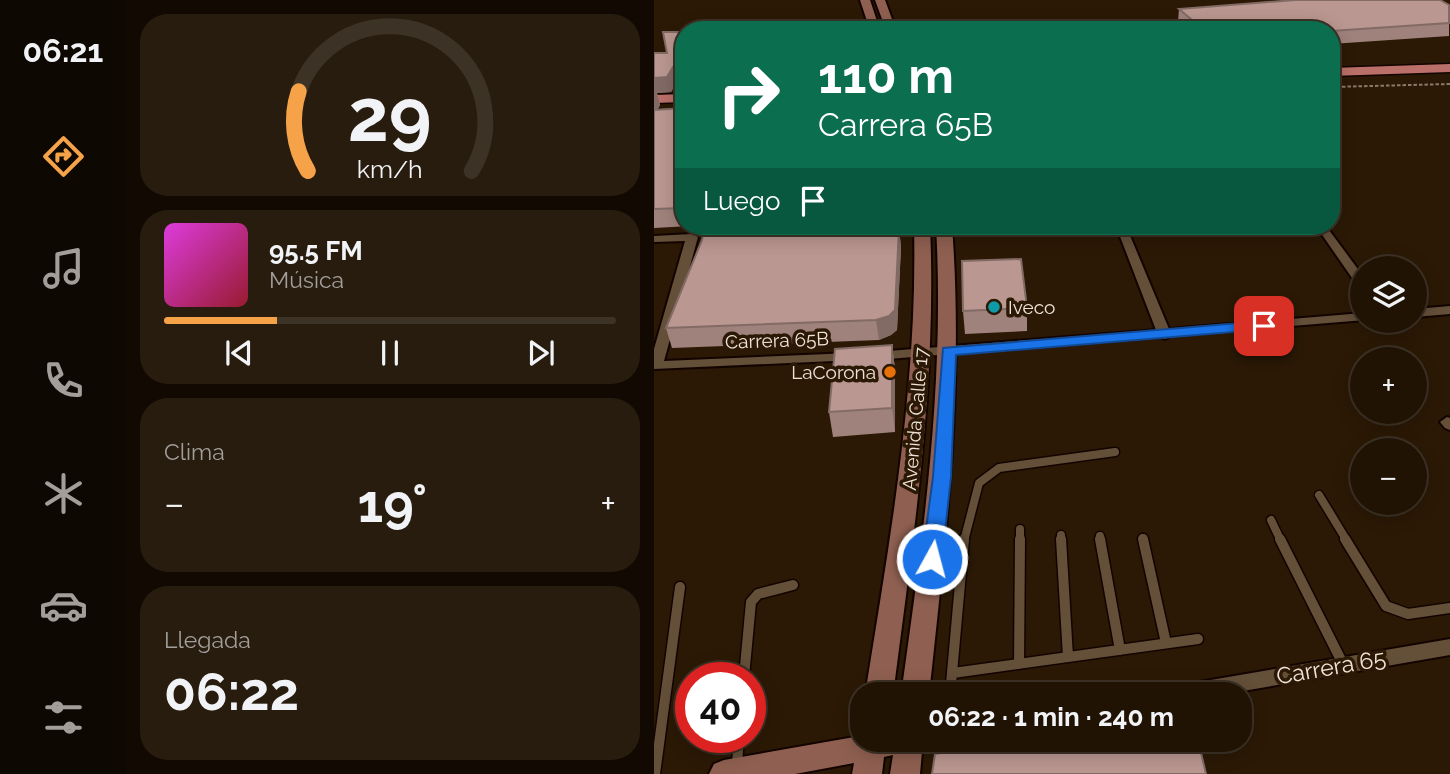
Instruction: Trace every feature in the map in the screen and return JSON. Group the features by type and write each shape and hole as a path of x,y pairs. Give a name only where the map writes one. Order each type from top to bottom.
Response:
{"main road":[{"path":"1340,72 1450,68"},
{"path":"1340,85 1450,82"},
{"path":"654,99 675,98"}],"street":[{"path":"865,0 872,21"},
{"path":"880,0 888,21"},
{"name":"Avenida Calle 17","path":"881,682 907,497 922,354 922,235"},
{"name":"Avenida Calle 17","path":"917,682 942,477 949,351 944,235"},
{"path":"1125,235 1164,335"},
{"path":"1327,235 1350,267"},
{"path":"654,239 692,237 655,365"},
{"path":"1427,312 1450,310"},
{"name":"Carrera 65B","path":"655,365 922,354 1350,318"},
{"name":"Carrera 65","path":"1245,682 1450,647"},
{"path":"905,774 906,752"},
{"path":"730,773 870,754"}],"lane":[{"path":"952,682 964,537 979,483 999,468 1115,452"},
{"path":"1319,495 1387,606 1408,614 1450,608"},
{"path":"1271,520 1343,665"},
{"path":"1019,664 1020,528"},
{"path":"1061,535 1068,657"},
{"path":"1100,537 1120,650"},
{"path":"1143,538 1166,643"},
{"path":"745,662 751,602 758,594 793,584"},
{"path":"655,774 680,587"},
{"path":"953,673 1198,639"},
{"path":"730,773 735,753"}],"path":[{"path":"1340,85 1450,82"}],"building":[{"path":"1295,0 1440,0 1449,5 1449,23 1340,30 1340,21 1193,21 1179,9"},
{"path":"663,32 675,32 675,67 667,77 654,78 654,53 667,53"},
{"path":"675,109 675,208 654,209 654,110"},
{"path":"703,235 899,235 895,310 889,316 876,320 666,328"},
{"path":"1021,259 1027,308 963,311 962,261"},
{"path":"892,345 892,408 829,412 835,349"},
{"path":"1201,752 1206,774 932,774 935,754"}],"place":[{"name":"Iveco","path":"994,307"},
{"name":"LaCorona","path":"890,372"}],"route":[{"path":"932,559 942,477 949,351 1264,326"}]}
